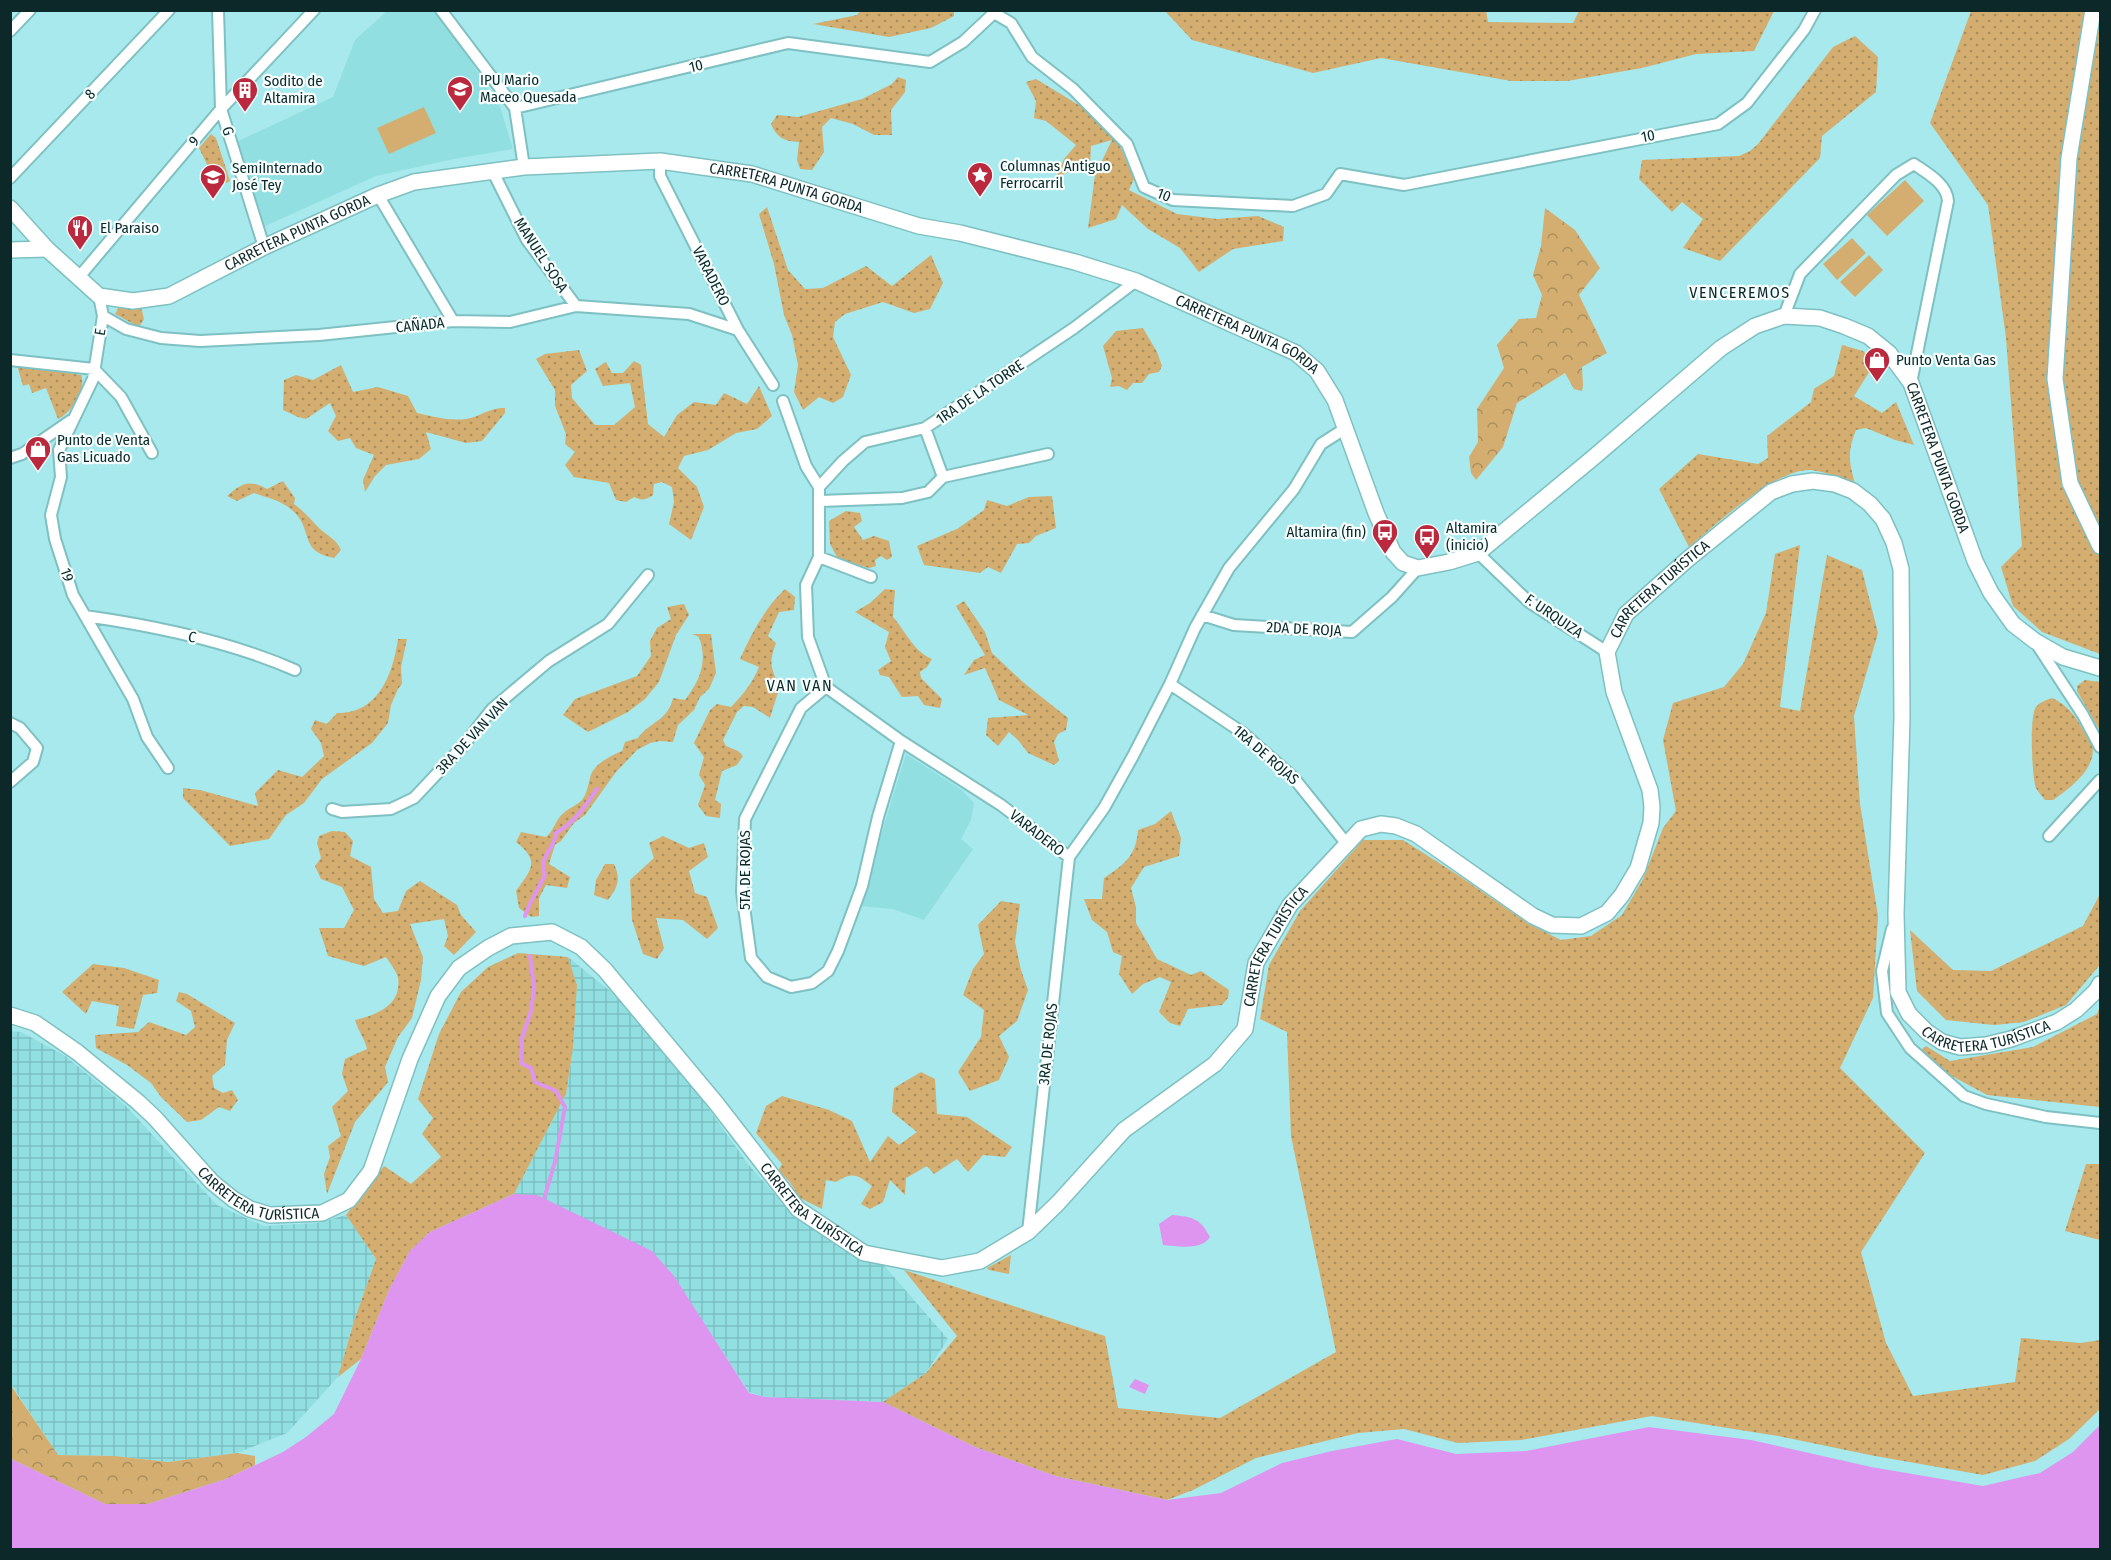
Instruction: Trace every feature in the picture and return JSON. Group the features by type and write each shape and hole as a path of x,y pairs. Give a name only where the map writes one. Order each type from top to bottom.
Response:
{"main road":[{"path":"2093,10 2069,158 2055,379 2070,483 2100,546"},
{"name":"CARRETERA PUNTA GORDA","path":"99,296 133,301 169,296 264,247 378,195 414,182 524,167 660,161 752,174 919,226 960,233 1075,262 1136,281 1296,353 1317,371 1335,400 1376,513 1393,552 1403,563 1418,568 1478,553 1721,348 1755,326 1784,316 1820,318 1868,336 1889,353 1911,383 1976,561 1992,593 2013,624 2035,641 2064,657 2100,668"},
{"path":"10,208 47,249 99,296"},
{"path":"10,250 47,249"},
{"name":"CARRETERA TURÍSTICA","path":"10,1015 35,1023 77,1052 155,1118 212,1182 233,1199 250,1209 270,1215 322,1213 349,1200 371,1171 410,1059 438,996 459,968 488,948 511,936 552,932 580,947 605,970 716,1103 798,1209 864,1253 942,1268 980,1261 1028,1232 1058,1203 1124,1130 1215,1064 1245,1029 1256,963 1290,905 1346,843 1361,830 1381,824 1396,826 1416,834 1533,916 1552,925 1581,926 1607,913 1622,895 1638,868 1651,823 1652,807 1650,790 1614,692 1606,652 1626,614 1688,559 1771,492 1792,484 1813,482 1835,484 1853,491 1870,504 1883,519 1894,543 1901,569 1902,718 1896,914 1898,992 1909,1014 1927,1032 1942,1042 1960,1047 1986,1045 2037,1031 2057,1022 2076,1010 2096,991 2100,984"}],"street":[{"path":"10,31 30,10"},
{"name":"8","path":"10,178 169,10"},
{"name":"G","path":"218,10 221,109 264,247"},
{"name":"9","path":"79,277 221,109 314,10"},
{"path":"441,10 515,108 524,167"},
{"name":"10","path":"515,108 788,43 930,62 963,42 994,14 1011,23 1032,57 1073,89 1127,144 1144,187 1173,200 1293,206 1326,194 1340,174 1404,184 1718,124 1747,103 1804,30 1815,10"},
{"name":"VARADERO","path":"660,161 660,176 738,330 773,385"},
{"path":"1784,316 1800,274 1896,175 1914,164 1932,177 1947,193 1948,201 1911,383"},
{"name":"MANUEL SOSA","path":"492,170 527,240 576,306"},
{"path":"378,195 453,321"},
{"name":"1RA DE LA TORRE","path":"819,487 843,461 865,442 925,428 1074,328 1136,281"},
{"name":"E","path":"94,369 103,316 99,296"},
{"name":"CAÑADA","path":"103,316 126,330 161,338 200,341 319,335 453,321 510,322 576,306 689,315 738,330"},
{"path":"10,360 94,369 120,397 152,453"},
{"name":"19","path":"94,369 93,379 59,450 61,477 51,515 55,539 73,595 133,699 147,737 168,768"},
{"path":"783,401 806,466 819,487 819,557 806,585 808,637 826,687"},
{"path":"10,458 22,454 73,419"},
{"path":"925,428 943,477"},
{"name":"VARADERO","path":"826,687 901,741 1001,805 1069,857 1104,808 1133,756 1202,615 1229,568 1294,489 1321,444 1346,428"},
{"path":"820,501 902,498 928,492 943,477 1048,453"},
{"name":"F. URQUIZA","path":"1478,553 1529,602 1606,652"},
{"path":"819,557 871,577"},
{"name":"2DA DE ROJA","path":"1202,615 1234,625 1352,632 1392,597 1418,568"},
{"name":"3RA DE VAN VAN","path":"332,809 342,812 391,809 414,798 463,746 492,709 549,661 608,624 648,575"},
{"name":"C","path":"86,616 223,644 260,654 294,670"},
{"path":"2035,641 2083,715 2100,747"},
{"name":"1RA DE ROJAS","path":"1170,684 1244,733 1293,777 1346,843"},
{"name":"5TA DE ROJAS","path":"826,687 801,708 745,819 742,892 751,958 767,977 791,987 812,983 828,971 838,951 862,886 878,817 901,741"},
{"path":"10,723 20,728 37,748 33,762 10,782"},
{"path":"2049,836 2100,780"},
{"name":"3RA DE ROJAS","path":"1028,1232 1069,857"},
{"path":"1896,914 1882,971 1887,1013 1910,1048 1964,1096 1986,1104 2046,1117 2100,1123"}],"shaded area":[{"path":"438,10 500,107 513,149 376,176 263,227 236,142 333,97 355,40 387,11"},
{"path":"906,754 962,790 974,803 971,820 961,839 973,849 924,920 893,909 859,906"},
{"path":"568,957 615,995 674,1060 748,1164 796,1218 859,1260 881,1262 948,1339 926,1373 883,1402 765,1397 749,1392 674,1277 652,1251 514,1194 566,1094 573,1048 577,985"},
{"path":"10,1031 21,1032 64,1055 125,1105 217,1205 264,1226 317,1223 346,1215 376,1259 354,1321 338,1377 287,1433 237,1453 168,1462 115,1456 58,1455 11,1384"},
{"path":"514,1194 537,1195 652,1251 674,1276 749,1393 765,1397 883,1402 975,1447 1055,1476 1167,1500 1221,1493 1282,1463 1397,1439 1456,1454 1526,1451 1649,1427 1751,1440 1871,1467 1983,1486 2040,1473 2073,1452 2100,1425 2100,1549 11,1549 11,1459 105,1504 148,1504 226,1479 283,1452 306,1437 334,1414 361,1359 390,1288 410,1251 430,1232"},
{"path":"1172,1215 1199,1222 1210,1237 1195,1246 1163,1245 1159,1224"},
{"path":"1135,1379 1149,1385 1145,1394 1129,1387"}],"green space":[{"path":"861,10 954,11 954,16 931,28 889,37 813,24 857,15"},
{"path":"1486,10 1488,22 1573,23 1579,11 1774,11 1754,51 1696,54 1642,68 1567,81 1511,81 1381,58 1313,73 1192,40 1165,11"},
{"path":"1971,11 2100,11 2100,654 2042,632 2013,606 2001,567 2022,546 2006,338 1988,205 1930,123"},
{"path":"1855,36 1878,57 1876,92 1822,136 1820,158 1720,261 1683,248 1703,219 1682,202 1672,212 1639,179 1642,160 1739,156 1750,151 1758,144 1833,47"},
{"path":"898,77 906,80 905,92 891,110 892,135 874,135 853,124 831,118 822,127 824,152 812,170 800,169 797,160 799,142 782,138 771,124 777,115 798,117 862,99 892,84"},
{"path":"1036,79 1082,107 1115,134 1134,179 1129,190 1177,214 1217,219 1258,216 1284,227 1283,241 1233,249 1199,272 1180,248 1148,229 1122,205 1116,219 1088,228 1095,175 1112,140 1091,146 1090,166 1080,163 1070,172 1057,176 1064,159 1076,145 1046,121 1034,118 1036,101 1026,82"},
{"path":"424,107 436,133 389,154 377,128"},
{"path":"211,134 216,138 230,181 218,187 199,148"},
{"path":"1905,180 1924,201 1887,236 1867,215"},
{"path":"767,207 788,270 805,289 823,288 866,266 892,286 931,255 943,283 930,309 914,313 883,302 845,314 835,322 833,337 851,375 843,397 833,403 819,397 803,410 794,392 798,365 792,335 784,315 774,264 759,214"},
{"path":"1545,208 1575,230 1600,268 1579,295 1607,353 1582,367 1582,391 1574,389 1565,373 1517,403 1503,447 1476,480 1471,473 1469,457 1478,442 1477,409 1504,368 1497,345 1519,319 1536,318 1542,295 1533,275 1541,246"},
{"path":"1852,238 1866,253 1837,280 1823,264"},
{"path":"1869,255 1883,270 1855,297 1840,282"},
{"path":"120,305 141,307 144,319 139,327 115,314"},
{"path":"1143,328 1157,352 1162,366 1159,372 1149,374 1142,383 1133,383 1127,390 1119,386 1110,387 1112,378 1103,346 1116,331"},
{"path":"1842,345 1863,351 1875,363 1854,396 1882,413 1896,402 1914,445 1866,428 1856,430 1850,457 1855,484 1817,471 1797,472 1782,478 1747,499 1689,547 1659,489 1698,454 1758,464 1768,458 1767,436 1811,402 1814,389 1834,376"},
{"path":"579,350 587,371 571,385 572,398 595,425 614,425 635,407 630,383 603,386 595,369 606,362 612,373 623,373 634,361 641,365 648,424 664,437 677,415 694,402 716,405 724,393 747,404 759,386 772,416 757,429 736,433 708,450 684,456 678,468 697,487 704,507 691,540 669,524 674,502 672,487 662,482 654,484 653,495 648,498 634,497 626,502 616,500 609,483 574,477 565,465 575,452 565,444 566,434 555,406 555,390 536,359 545,354"},
{"path":"17,365 81,375 82,387 77,400 68,412 58,419 46,388 32,393 29,384 23,386"},
{"path":"341,365 353,392 378,387 408,396 417,413 446,419 467,419 497,408 505,408 505,413 482,441 466,443 426,432 431,449 419,459 386,465 375,476 365,492 363,480 374,455 356,448 350,438 338,441 328,431 336,416 330,403 306,419 283,410 284,380 296,375 313,380"},
{"path":"283,481 295,498 294,504 335,541 341,550 334,558 315,550 299,518 285,505 254,493 237,501 227,496 246,484 255,484 267,489"},
{"path":"1052,496 1056,528 1036,536 1029,543 1017,544 1001,573 988,567 980,573 924,565 917,546 957,529 984,510 987,500 1007,506 1029,497"},
{"path":"846,511 860,513 862,521 854,527 863,540 874,536 889,541 892,557 887,560 881,556 875,560 876,566 869,568 838,559 830,544 829,521"},
{"path":"1800,545 1780,707 1800,711 1827,555 1862,570 1878,633 1854,716 1860,804 1878,916 1873,998 1840,1068 1925,1153 1861,1252 1886,1343 1913,1396 2015,1382 2021,1338 2081,1343 2100,1340 2100,1409 2069,1439 2035,1461 1983,1475 1778,1436 1652,1416 1521,1440 1458,1443 1404,1429 1358,1433 1256,1458 1193,1490 1167,1500 1055,1476 975,1447 883,1402 926,1373 957,1336 904,1270 1105,1336 1118,1408 1220,1418 1336,1352 1291,1136 1287,1032 1260,1019 1269,965 1300,911 1363,840 1403,840 1529,924 1561,940 1591,936 1622,915 1643,879 1663,828 1676,811 1663,740 1673,703 1724,687 1743,664 1766,613 1775,554"},
{"path":"785,589 795,597 794,610 779,612 768,636 776,643 772,665 780,686 770,718 753,707 744,706 737,712 723,740 726,746 743,756 737,765 722,771 715,800 721,804 720,818 706,816 698,805 705,785 699,775 704,757 694,743 710,710 717,704 731,707 754,678 759,667 740,659 759,622"},
{"path":"885,589 895,590 893,617 915,647 932,659 920,672 921,678 942,699 940,708 924,705 918,696 902,697 889,677 880,675 878,670 891,661 885,647 889,632 855,612 870,603"},
{"path":"964,601 985,632 992,653 1024,683 1068,718 1066,730 1058,734 1054,742 1059,761 1054,765 1028,753 1009,732 998,746 986,735 988,718 1028,715 999,700 985,668 964,675 974,660 985,655 956,606"},
{"path":"684,604 689,615 676,635 659,682 645,699 628,712 588,732 563,715 575,699 637,676 651,656 650,641 657,628 671,619 667,607"},
{"path":"692,634 711,634 716,673 709,689 700,697 694,710 678,725 673,742 650,743 637,750 616,772 585,815 574,823 561,841 555,845 549,864 570,877 567,888 546,885 539,898 539,916 531,917 519,908 516,891 531,865 528,855 516,842 521,832 546,837 561,815 582,800 592,773 598,765 622,751 625,742 638,738 647,728 663,717 671,706 673,698 685,700 698,678 703,655 699,637"},
{"path":"398,639 407,639 401,667 402,684 391,705 388,723 372,743 322,779 304,803 286,815 269,839 230,846 183,798 183,788 200,790 258,806 255,793 278,770 302,777 324,756 321,743 311,729 315,720 327,724 337,713 351,712 364,707 373,699 388,678"},
{"path":"2085,680 2100,682 2100,731 2077,691 2077,686"},
{"path":"2052,698 2066,707 2076,719 2092,744 2093,753 2087,769 2074,784 2053,800 2045,800 2037,790 2035,782 2032,761 2032,722 2036,707 2041,702"},
{"path":"1171,811 1181,838 1179,856 1144,867 1131,888 1136,907 1136,923 1157,959 1191,975 1201,971 1229,990 1228,998 1222,1005 1188,1009 1180,1026 1170,1023 1159,1012 1171,982 1160,977 1143,984 1132,994 1119,974 1122,956 1113,952 1107,932 1092,920 1084,899 1102,899 1104,878 1118,868 1132,853 1138,830 1155,824"},
{"path":"332,831 345,832 353,841 350,856 371,867 374,899 383,913 398,911 406,891 420,881 457,905 461,915 476,932 454,955 444,946 448,936 444,919 410,924 423,957 421,980 412,1018 398,1037 385,1067 388,1082 355,1122 327,1194 324,1174 330,1157 328,1146 341,1136 332,1107 348,1091 342,1074 345,1059 367,1049 355,1020 379,1012 386,1007 392,1002 398,987 398,978 386,957 364,966 328,956 319,928 344,928 354,910 342,887 321,879 315,866 321,858 317,843 319,836"},
{"path":"663,836 689,848 704,843 708,857 689,871 695,893 707,897 718,928 707,939 683,920 656,918 664,948 657,959 643,954 632,920 630,880 654,858 649,843"},
{"path":"605,864 614,864 618,879 608,900 594,895 596,880"},
{"path":"2100,894 2099,966 2066,1005 2024,1022 1994,1025 1946,1020 1917,991 1910,930 1953,970 1991,971 2083,926"},
{"path":"1001,901 1020,904 1015,942 1028,990 1017,1021 999,1036 1009,1057 999,1080 970,1091 958,1072 981,1037 984,1010 963,995 973,969 984,954 978,925"},
{"path":"518,953 568,957 577,985 573,1048 566,1094 514,1194 430,1232 410,1251 390,1288 361,1359 338,1377 354,1321 376,1259 346,1215 384,1166 411,1184 441,1157 422,1134 433,1118 418,1099 439,1034 461,992 488,967"},
{"path":"93,964 124,968 159,980 157,993 143,995 134,1029 116,1026 119,1006 92,1001 86,1014 62,992"},
{"path":"179,992 187,994 235,1023 227,1040 225,1065 212,1076 214,1088 223,1093 232,1090 238,1100 230,1111 219,1107 201,1120 187,1122 161,1097 151,1083 127,1065 96,1048 95,1035 138,1032 149,1022 186,1035 195,1027 191,1011 176,1001"},
{"path":"2100,1006 2100,1107 1987,1095 1950,1075 1919,1052 1926,1046 1950,1061 2033,1047 2097,1014"},
{"path":"921,1072 935,1079 937,1114 967,1117 1012,1147 1005,1157 983,1155 968,1172 957,1159 934,1174 927,1166 906,1178 905,1195 890,1180 883,1202 870,1209 861,1204 872,1186 863,1179 847,1176 836,1182 826,1180 822,1209 800,1198 789,1181 778,1171 782,1164 756,1133 766,1106 782,1096 829,1110 852,1121 870,1162 888,1136 899,1145 917,1132 892,1112 894,1088"},
{"path":"2086,1164 2100,1164 2100,1240 2065,1231"},
{"path":"1011,1255 1009,1274 987,1268"},
{"path":"10,1384 58,1455 115,1456 168,1462 237,1453 255,1456 255,1465 226,1479 148,1504 105,1504 11,1459"}],"waterway":[{"path":"525,916 545,875 543,863 556,833 574,819 597,789"},
{"path":"530,956 534,988 531,1011 522,1038 521,1063 531,1068 535,1082 556,1091 565,1107 555,1162 544,1199"}],"place":[{"name":"IPU Mario Maceo Quesada","path":"460,112"},
{"name":"Sodito de Altamira","path":"245,113"},
{"name":"Columnas Antiguo Ferrocarril","path":"980,198"},
{"name":"SemiInternado José Tey","path":"213,200"},
{"name":"El Paraiso","path":"80,251"},
{"name":"Punto Venta Gas","path":"1877,383"},
{"name":"Punto de Venta Gas Licuado","path":"38,472"},
{"name":"Altamira (fin)","path":"1385,555"},
{"name":"Altamira (inicio)","path":"1427,560"}],"district":[{"name":"VENCEREMOS","path":"1740,292"},
{"name":"VAN VAN","path":"800,685"}]}
